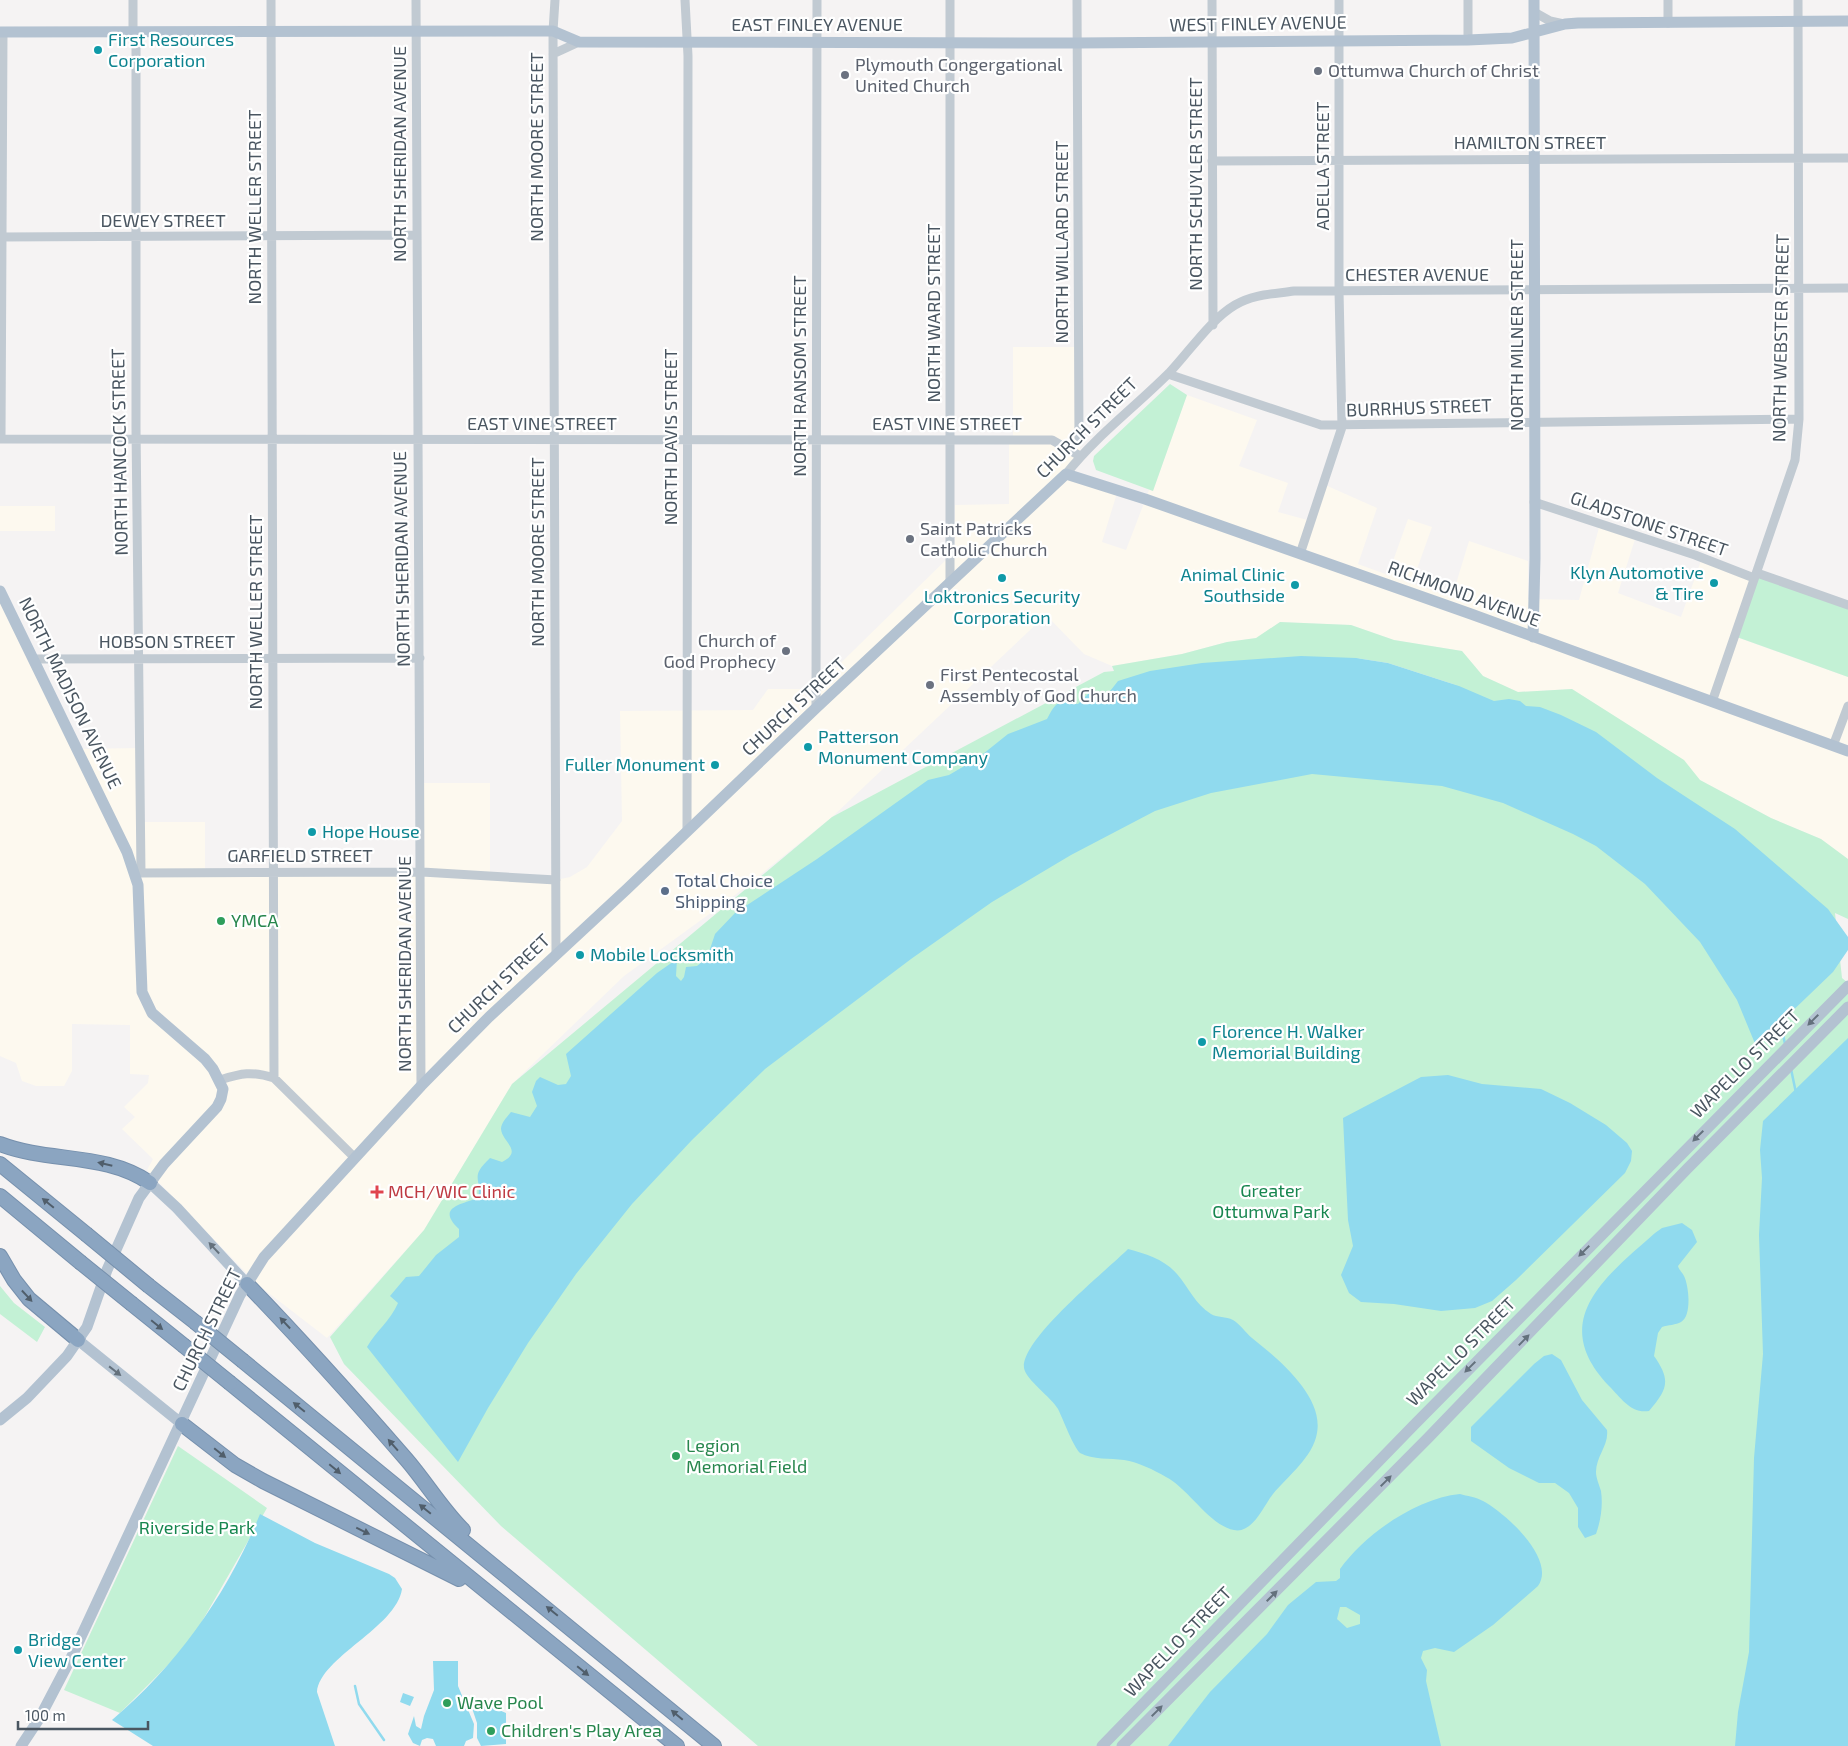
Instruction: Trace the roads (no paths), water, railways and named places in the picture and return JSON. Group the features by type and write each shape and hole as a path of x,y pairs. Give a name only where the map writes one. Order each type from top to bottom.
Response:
{"highway":[{"path":"0,1144 35,1153 112,1165 150,1183"},
{"path":"0,1164 519,1585 714,1746"},
{"path":"0,1196 677,1746"},
{"path":"0,1256 14,1280 29,1299 78,1340"},
{"path":"247,1284 414,1468 444,1511 519,1585"},
{"path":"182,1424 235,1465 263,1481 437,1566 498,1601"}],"main road":[{"name":"NORTH MILNER STREET","path":"1533,637 1535,421 1534,0"},
{"name":"WEST FINLEY AVENUE","path":"950,43 1077,44 1468,40 1512,38 1565,24 1848,21"},
{"path":"2,32 553,31 579,42"},
{"name":"EAST FINLEY AVENUE","path":"579,42 950,43"},
{"name":"RICHMOND AVENUE","path":"1066,474 1300,554 1848,752"},
{"name":"CHURCH STREET","path":"21,1746 39,1718 72,1656 247,1284 264,1257 421,1086 489,1017 1066,474"},
{"name":"NORTH MADISON AVENUE","path":"0,591 108,810"},
{"name":"NORTH HANCOCK STREET","path":"108,810 138,873 142,992 152,1013 205,1059 220,1080"},
{"name":"WAPELLO STREET","path":"1102,1746 1427,1411 1848,986"},
{"name":"WAPELLO STREET","path":"1122,1746 1428,1438 1687,1169 1848,1007"},
{"path":"0,1420 27,1398 66,1356 87,1327 129,1219 150,1183 181,1144 217,1107 222,1089 220,1080"},
{"path":"150,1183 178,1208 247,1284"},
{"path":"78,1340 182,1424"}],"street":[{"name":"NORTH HANCOCK STREET","path":"133,0 133,32 136,41 140,658 138,873"},
{"name":"NORTH WELLER STREET","path":"271,0 274,1078"},
{"name":"NORTH SHERIDAN AVENUE","path":"416,0 422,872 421,1086"},
{"name":"NORTH MOORE STREET","path":"555,0 553,54 556,954"},
{"name":"NORTH DAVIS STREET","path":"685,0 685,43 688,56 687,832"},
{"name":"NORTH RANSOM STREET","path":"816,0 816,708"},
{"name":"NORTH WARD STREET","path":"950,0 950,583"},
{"name":"NORTH WILLARD STREET","path":"1077,0 1079,441"},
{"name":"NORTH SCHUYLER STREET","path":"1212,0 1213,325"},
{"name":"ADELLA STREET","path":"1300,554 1342,427 1339,291 1339,0"},
{"path":"1468,0 1468,40"},
{"path":"1668,0 1668,23"},
{"name":"NORTH WEBSTER STREET","path":"1712,702 1795,460 1800,419 1798,0"},
{"name":"WEST FINLEY AVENUE","path":"1534,12 1550,21 1565,24"},
{"path":"0,439 2,32"},
{"path":"553,54 579,42"},
{"name":"HAMILTON STREET","path":"1212,161 1848,158"},
{"name":"DEWEY STREET","path":"1,237 417,235"},
{"name":"CHESTER AVENUE","path":"1168,374 1213,325 1234,306 1254,296 1294,291 1848,288"},
{"name":"BURRHUS STREET","path":"1168,374 1321,426 1535,421 1800,419"},
{"name":"CHURCH STREET","path":"1066,474 1080,456 1168,374"},
{"name":"EAST VINE STREET","path":"0,439 1052,440 1080,456"},
{"name":"GLADSTONE STREET","path":"1534,502 1848,605"},
{"name":"HOBSON STREET","path":"33,659 420,658"},
{"path":"1833,746 1848,706"},
{"name":"GARFIELD STREET","path":"138,873 422,872 556,880"},
{"path":"220,1080 242,1073 256,1072 274,1078 355,1158"}],"water":[{"path":"1301,656 1356,658 1388,663 1459,686 1494,701 1509,699 1520,701 1526,706 1540,707 1596,732 1657,778 1735,829 1828,909 1848,937 1848,950 1833,972 1756,1046 1737,1000 1700,942 1645,884 1596,846 1503,803 1442,786 1312,774 1211,793 1155,811 1071,855 992,902 911,959 765,1069 692,1140 632,1204 576,1274 528,1343 488,1408 458,1462 367,1347 398,1303 390,1296 406,1277 419,1276 436,1255 459,1237 459,1229 452,1222 450,1216 451,1211 459,1205 478,1198 478,1174 490,1158 502,1162 511,1154 512,1150 502,1134 502,1125 511,1112 530,1117 537,1106 532,1092 536,1081 540,1077 558,1085 566,1084 571,1076 566,1054 657,973 677,959 676,976 681,981 686,967 697,966 707,958 715,934 735,913 817,859 928,780 949,775 978,758 1008,734 1047,719 1053,708 1059,703 1078,704 1091,691 1107,695 1118,681 1150,671 1202,663"},
{"path":"1848,1038 1848,1746 1735,1746 1738,1712 1749,1652 1754,1458 1763,1354 1759,1235 1762,1178 1760,1150 1763,1121"},
{"path":"1448,1075 1482,1084 1541,1089 1570,1103 1606,1125 1627,1143 1632,1151 1631,1161 1625,1173 1516,1280 1492,1301 1475,1308 1441,1311 1394,1304 1361,1302 1349,1293 1341,1275 1353,1246 1348,1220 1343,1118 1421,1077"},
{"path":"1682,1223 1692,1230 1697,1242 1678,1266 1684,1276 1687,1287 1687,1314 1681,1322 1662,1327 1658,1333 1654,1356 1663,1372 1665,1384 1660,1396 1649,1411 1637,1410 1622,1400 1591,1363 1583,1341 1583,1321 1590,1302 1602,1284 1618,1266 1662,1228"},
{"path":"1128,1249 1148,1255 1166,1264 1177,1274 1196,1301 1205,1310 1213,1315 1238,1323 1296,1379 1313,1405 1317,1419 1317,1433 1311,1450 1247,1528 1234,1530 1216,1522 1175,1483 1146,1467 1129,1461 1096,1458 1080,1453 1071,1439 1058,1409 1026,1373 1024,1368 1027,1355 1036,1340 1067,1306"},
{"path":"1552,1354 1561,1360 1582,1400 1607,1430 1606,1441 1596,1472 1602,1496 1600,1518 1596,1534 1585,1538 1578,1527 1578,1508 1569,1493 1555,1483 1539,1483 1509,1468 1471,1441 1471,1427 1534,1364 1544,1356"},
{"path":"1460,1494 1474,1498 1483,1501 1503,1515 1515,1526 1534,1550 1540,1563 1542,1575 1538,1586 1493,1625 1454,1652 1435,1648 1423,1651 1421,1658 1427,1670 1426,1681 1441,1746 1168,1746 1210,1692 1267,1634 1288,1605 1316,1582 1336,1581 1340,1578 1340,1569 1351,1556 1363,1543 1393,1520 1427,1502","holes":["1340,1607 1346,1607 1360,1615 1360,1624 1347,1628 1337,1619"]},
{"path":"260,1514 315,1543 389,1574 395,1578 402,1589 397,1603 387,1617 344,1654 321,1679 317,1692 335,1746 153,1746 112,1720 158,1675 199,1626 233,1572"},
{"name":"Wave Pool","path":"433,1661 458,1661 458,1686 474,1724 473,1738 466,1741 464,1746 436,1746 433,1739 427,1738 422,1740 420,1746 413,1743 408,1734 414,1716 416,1726 421,1729 434,1690"},
{"path":"403,1693 414,1697 410,1706 400,1702"},
{"name":"Children's Play Area","path":"477,1705 492,1707 506,1713 506,1744 481,1746 477,1738 477,1723 472,1708"}],"waterway":[{"path":"1780,1020 1785,1044"},
{"path":"1791,1069 1796,1093"},
{"path":"355,1686 359,1704 384,1740"}],"place":[{"name":"First Resources Corporation","path":"98,50"},
{"name":"Ottumwa Church of Christ","path":"1318,71"},
{"name":"Plymouth Congergational United Church","path":"845,75"},
{"name":"Saint Patricks Catholic Church","path":"910,539"},
{"name":"Loktronics Security Corporation","path":"1002,578"},
{"name":"Klyn Automotive & Tire","path":"1714,583"},
{"name":"Animal Clinic Southside","path":"1295,585"},
{"name":"Church of God Prophecy","path":"786,651"},
{"name":"First Pentecostal Assembly of God Church","path":"930,685"},
{"name":"Patterson Monument Company","path":"808,747"},
{"name":"Fuller Monument","path":"715,765"},
{"name":"Hope House","path":"312,832"},
{"name":"Total Choice Shipping","path":"665,891"},
{"name":"YMCA","path":"221,921"},
{"name":"Mobile Locksmith","path":"580,955"},
{"name":"Florence H. Walker Memorial Building","path":"1202,1042"},
{"name":"MCH/WIC Clinic","path":"377,1192"},
{"name":"Legion Memorial Field","path":"676,1456"},
{"name":"Bridge View Center","path":"18,1650"},
{"name":"Wave Pool","path":"447,1703"},
{"name":"Children's Play Area","path":"491,1731"}],"park label":[{"name":"Greater Ottumwa Park","path":"1271,1201"},
{"name":"Riverside Park","path":"197,1528"}]}
